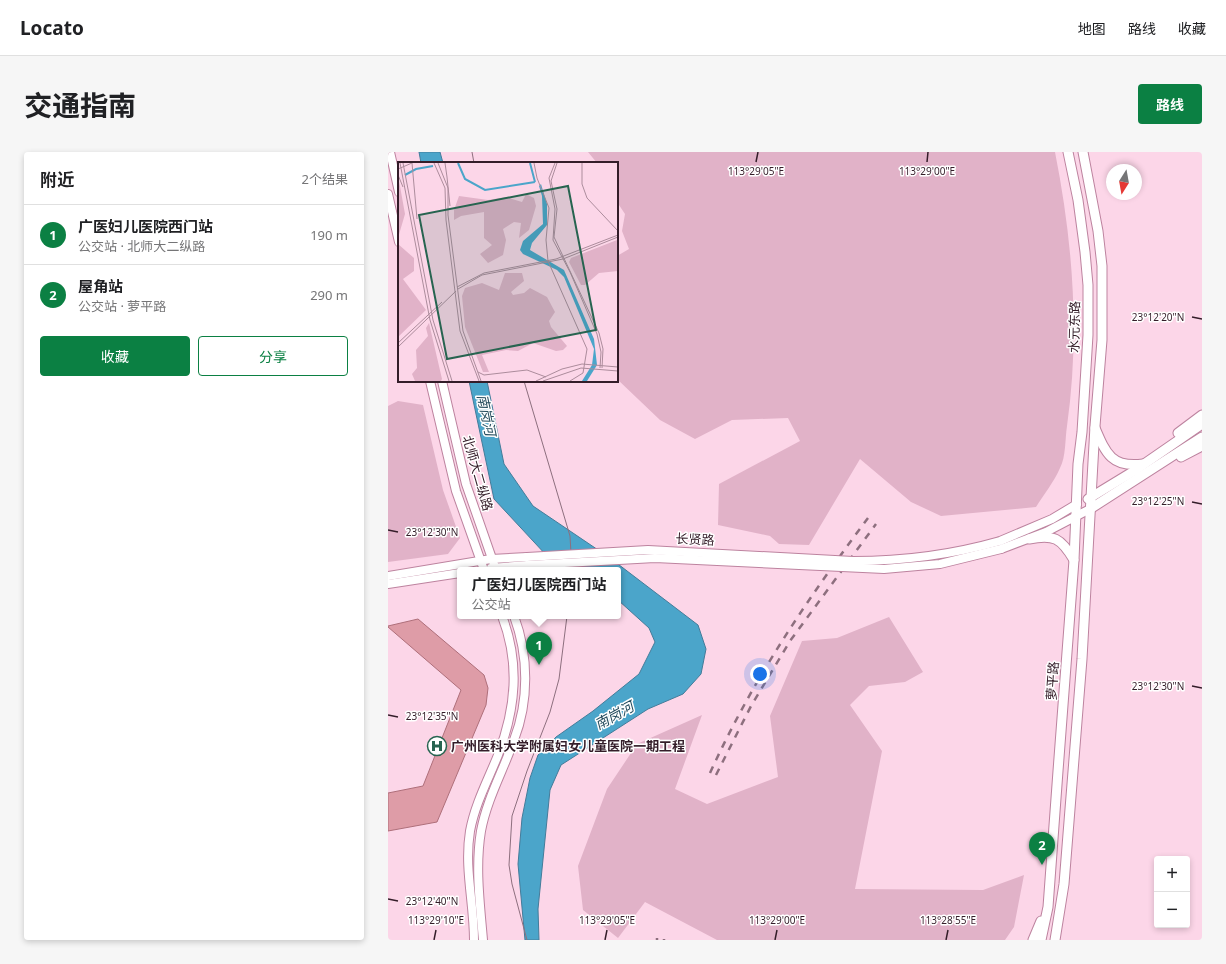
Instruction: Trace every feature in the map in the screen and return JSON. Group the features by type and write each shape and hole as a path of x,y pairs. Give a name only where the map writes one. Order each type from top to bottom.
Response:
{"main road":[{"name":"水元东路","path":"1068,152 1083,232 1088,285 1088,335 1082,432 1078,464 1077,504"},
{"path":"1055,940 1064,884 1081,667 1089,557 1095,426 1102,340 1102,266 1097,224 1083,152"},
{"path":"1095,426 1103,447 1113,459 1124,464 1146,463 1182,430 1202,415"},
{"path":"1077,504 1146,463 1202,424"},
{"path":"1090,509 1202,437"},
{"path":"1127,486 1202,446"},
{"name":"萝平路","path":"1041,940 1048,907 1077,504"},
{"path":"1029,539 1046,537 1059,540 1074,560"},
{"path":"1033,940 1048,907"}],"street":[{"path":"390,152 390,163 398,189"},
{"path":"388,194 398,238"},
{"name":"北师大二纵路","path":"430,382 456,491 481,567"},
{"name":"北师大二纵路","path":"442,382 466,484 495,567"},
{"path":"1000,545 1052,519 1077,504"},
{"path":"1000,545 1029,539 1090,509"},
{"name":"长贤路","path":"388,576 491,559 528,561 648,550 853,561 893,560 954,553 1000,545"},
{"name":"长贤路","path":"504,567 528,561"},
{"path":"388,584 457,573"},
{"path":"474,940 467,856 470,830 478,801 499,754 513,707 515,685 514,661 509,633 503,619"},
{"path":"483,940 478,877 481,831 492,792 520,724 525,692 525,668 520,636 515,619"}],"shaded area":[{"path":"588,152 1055,152 1070,254 1074,323 1073,357 1071,392 1062,464 1055,478 1036,507 941,516 911,502 860,459 809,545 779,544 770,536 718,525 719,484 800,441 788,418 732,420 695,439 660,420 618,380 618,255 629,249 622,231 625,214 618,204 618,162 596,162"},
{"path":"398,401 423,405 443,490 460,538 448,554 388,562 388,406"},
{"path":"889,617 923,672 905,682 869,686 850,705 882,751 855,889 983,890 1024,875 1014,927 1005,940 717,940 645,902 618,938 583,910 578,866 607,789 637,744 702,715 675,789 707,804 778,777 770,716 802,641 837,638"}],"water":[{"path":"419,152 440,152 443,162 421,162"},
{"name":"南岗河","path":"469,382 487,382 504,464 533,506 610,558 698,625 706,649 701,674 683,694 648,709 561,765 550,790 538,909 539,940 525,940 518,864 522,818 530,778 538,755 556,737 593,711 639,674 655,642 649,628 621,603 621,567 566,567 547,556 494,499"}],"building":[{"path":"418,619 484,675 488,688 486,705 437,822 388,831 388,793 423,786 461,690 388,627"}],"tram line":[{"path":"472,152 474,162"},
{"path":"524,382 570,536 572,567"},
{"path":"527,940 512,884 509,865 512,816 527,771 550,712 559,679 567,619"}],"railway":[{"path":"710,773 744,705 782,641 802,610 868,518"},
{"path":"716,775 751,706 790,641 876,524"}],"place":[{"name":"广医妇儿医院西门站","path":"539,665"},
{"name":"广州医科大学附属妇女儿童医院一期工程","path":"437,746"},
{"name":"屋角站","path":"1042,865"}]}
